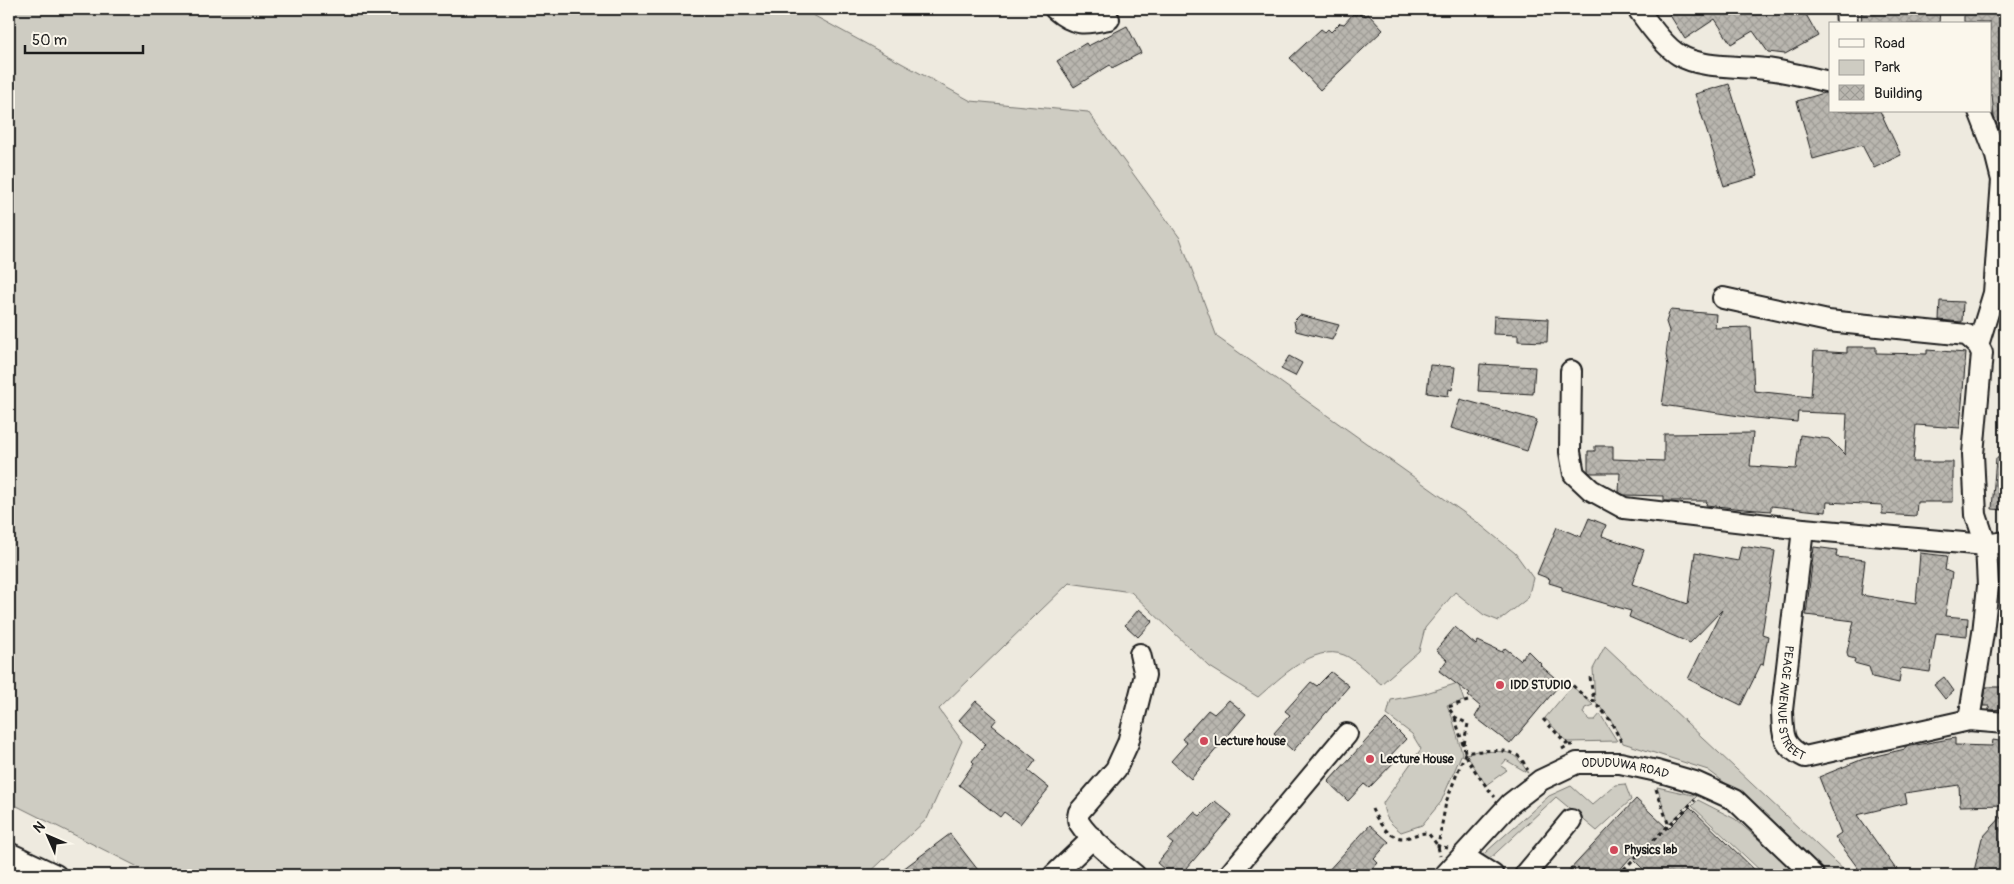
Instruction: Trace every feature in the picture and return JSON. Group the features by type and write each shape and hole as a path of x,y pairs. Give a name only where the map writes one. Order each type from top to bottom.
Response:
{"street":[{"path":"1055,9 1075,22 1086,24 1109,19"},
{"path":"1638,9 1670,47 1688,59 1705,63 1773,70 1829,82"},
{"path":"1846,9 1847,22"},
{"path":"1978,345 1994,294 2002,180 1995,152 1979,112"},
{"path":"1723,298 1828,321 1967,335 1978,345 1982,353 1973,454 1976,515 1986,545 1987,595 1969,720"},
{"path":"1571,371 1570,452 1574,474 1591,490 1624,508 1803,530 1986,545 2005,542"},
{"name":"PEACE AVENUE STREET","path":"1803,530 1782,710 1783,737 1792,751 1804,757 1969,720 2005,723"},
{"path":"1135,875 1093,838 1080,824 1078,818 1079,812 1116,769 1128,743 1145,675 1140,654"},
{"path":"1229,875 1347,734"},
{"name":"ODUDUWA ROAD","path":"1443,870 1463,856 1510,804 1541,780 1577,763 1620,763 1695,782 1735,800 1813,875"},
{"path":"1525,875 1571,820"},
{"path":"1054,875 1093,838"},
{"path":"9,852 56,875"},
{"path":"1463,856 1493,875"}],"path":[{"path":"1590,677 1594,701 1610,720 1623,745"},
{"path":"1567,680 1587,699 1594,701"},
{"path":"1468,702 1448,707 1455,717 1465,754 1485,785 1497,799"},
{"path":"1443,870 1438,846 1446,802 1465,754 1465,736 1468,724 1455,717"},
{"path":"1544,719 1569,744 1577,763"},
{"path":"1465,754 1478,750 1512,752 1519,756 1530,773"},
{"path":"1664,788 1655,786 1669,826"},
{"path":"1618,875 1700,796 1691,794"},
{"path":"1372,809 1382,826 1392,834 1400,838 1406,838 1417,833 1428,833 1438,846"},
{"path":"1636,857 1640,860"}],"green space":[{"path":"9,9 802,9 971,101 1088,112 1180,238 1217,337 1477,522 1515,553 1533,578 1528,598 1499,621 1484,615 1455,592 1425,628 1419,651 1381,684 1353,660 1344,655 1333,653 1321,654 1309,658 1298,665 1258,697 1210,667 1131,592 1069,583 939,709 962,741 927,819 867,875 154,875 9,802"},
{"path":"1605,646 1849,875 1829,875 1766,814 1708,770 1623,743 1611,720 1595,701 1593,669"},
{"path":"1458,683 1464,701 1447,705 1462,753 1441,802 1422,825 1401,832 1388,820 1383,803 1421,749 1412,734 1387,715 1391,700 1423,694"},
{"path":"1572,686 1593,705 1585,708 1583,713 1589,720 1595,720 1600,714 1617,741 1567,742 1545,718"},
{"path":"1477,751 1502,752 1512,755 1517,758 1528,773 1506,760 1501,766 1507,770 1486,785 1466,754"},
{"path":"1625,784 1631,800 1597,831 1556,797 1484,864 1477,860 1549,796 1571,786 1592,805 1615,785"},
{"path":"1657,787 1697,796 1669,824"},
{"path":"1698,800 1735,819 1796,875 1765,875 1692,806"}],"building":[{"path":"1666,9 1803,9 1818,36 1785,54 1768,52 1753,31 1731,44 1715,19 1685,39"},
{"path":"1862,9 1940,9 1939,22 1861,22"},
{"path":"1964,9 2005,9 2005,140 2003,140 1994,117 1992,95 1992,22 1964,22"},
{"path":"1358,13 1360,15 1363,13 1365,16 1368,14 1383,30 1320,90 1290,58 1321,29 1325,32 1328,29 1331,32 1340,23 1344,24 1353,14 1356,15"},
{"path":"1127,26 1141,53 1112,68 1110,65 1074,87 1057,61 1086,43 1088,46"},
{"path":"1729,84 1758,176 1724,186 1695,94"},
{"path":"1824,93 1829,94 1829,112 1880,112 1901,155 1874,168 1862,145 1813,159 1797,101"},
{"path":"1940,301 1963,302 1962,322 1939,320"},
{"path":"1670,310 1716,314 1715,328 1751,327 1754,391 1811,397 1814,351 1847,353 1847,347 1876,347 1876,353 1927,354 1927,350 1966,353 1960,428 1916,425 1913,462 1953,462 1953,502 1917,502 1916,516 1882,514 1882,505 1827,502 1826,512 1771,506 1771,511 1744,509 1706,505 1707,501 1664,501 1664,496 1624,495 1619,492 1620,473 1590,473 1588,471 1588,451 1595,451 1595,446 1613,446 1613,459 1664,461 1664,434 1753,433 1750,466 1796,469 1800,435 1829,439 1845,455 1847,414 1798,412 1797,422 1662,405 1668,365 1666,355 1669,331 1666,322"},
{"path":"1300,315 1339,325 1332,340 1296,331 1294,321"},
{"path":"1494,316 1548,319 1547,342 1518,341 1518,335 1493,334"},
{"path":"1289,356 1302,363 1295,376 1281,369"},
{"path":"1480,364 1535,367 1533,394 1478,391"},
{"path":"1430,365 1455,367 1452,390 1449,389 1448,396 1427,393"},
{"path":"1460,399 1537,420 1527,451 1451,428"},
{"path":"1996,458 2005,458 2005,510 1992,509"},
{"path":"1589,518 1606,525 1602,536 1644,550 1632,584 1688,604 1695,553 1738,561 1741,546 1775,551 1762,634 1768,636 1763,665 1761,664 1741,705 1688,679 1722,610 1690,643 1629,617 1631,611 1562,591 1562,587 1549,583 1550,579 1537,574 1557,527 1581,537"},
{"path":"1814,547 1837,550 1836,557 1865,560 1861,595 1916,604 1920,553 1947,556 1945,570 1952,573 1945,616 1968,618 1967,636 1936,633 1930,672 1901,668 1899,683 1872,677 1869,667 1854,663 1855,659 1848,657 1847,652 1854,621 1806,615"},
{"path":"1139,609 1153,621 1138,637 1125,625"},
{"name":"IDD STUDIO","path":"1455,627 1476,645 1478,641 1502,652 1505,648 1520,660 1528,651 1540,665 1561,683 1510,744 1475,717 1481,707 1468,696 1470,694 1439,671 1447,660 1436,650"},
{"name":"Lecture House","path":"1331,672 1349,686 1293,751 1274,733 1290,715 1285,711 1311,682 1317,686"},
{"path":"1944,677 1954,691 1945,699 1934,685"},
{"path":"1986,687 2005,687 2005,709 1989,710 1989,706 1983,706"},
{"name":"Lecture house","path":"1229,700 1246,714 1191,779 1171,761 1187,743 1182,739 1208,710 1214,714"},
{"path":"976,701 997,719 992,725 1036,760 1028,771 1049,788 1020,824 1004,812 1000,817 959,785 974,763 972,761 986,744 959,720"},
{"name":"Lecture House","path":"1386,719 1406,739 1389,757 1394,762 1369,788 1364,784 1348,801 1328,782"},
{"path":"1955,738 1955,745 1992,746 1993,740 2005,742 2005,805 1960,806 1959,785 1905,793 1907,803 1857,815 1900,875 1863,875 1835,837 1841,833 1819,777 1863,759 1905,749 1905,747"},
{"path":"1636,799 1668,829 1690,807 1760,875 1649,875 1631,857 1615,875 1565,875"},
{"path":"1215,801 1232,815 1181,875 1171,875 1157,863 1173,844 1168,840 1194,812 1200,816"},
{"path":"2005,813 2005,875 1973,875 1982,838"},
{"path":"1370,825 1389,842 1374,859 1378,863 1367,875 1324,875"},
{"path":"950,834 978,870 971,875 895,875"}],"place":[{"name":"IDD STUDIO","path":"1500,685"},
{"name":"Lecture house","path":"1204,741"},
{"name":"Lecture House","path":"1370,759"},
{"name":"Physics lab","path":"1614,850"}]}
